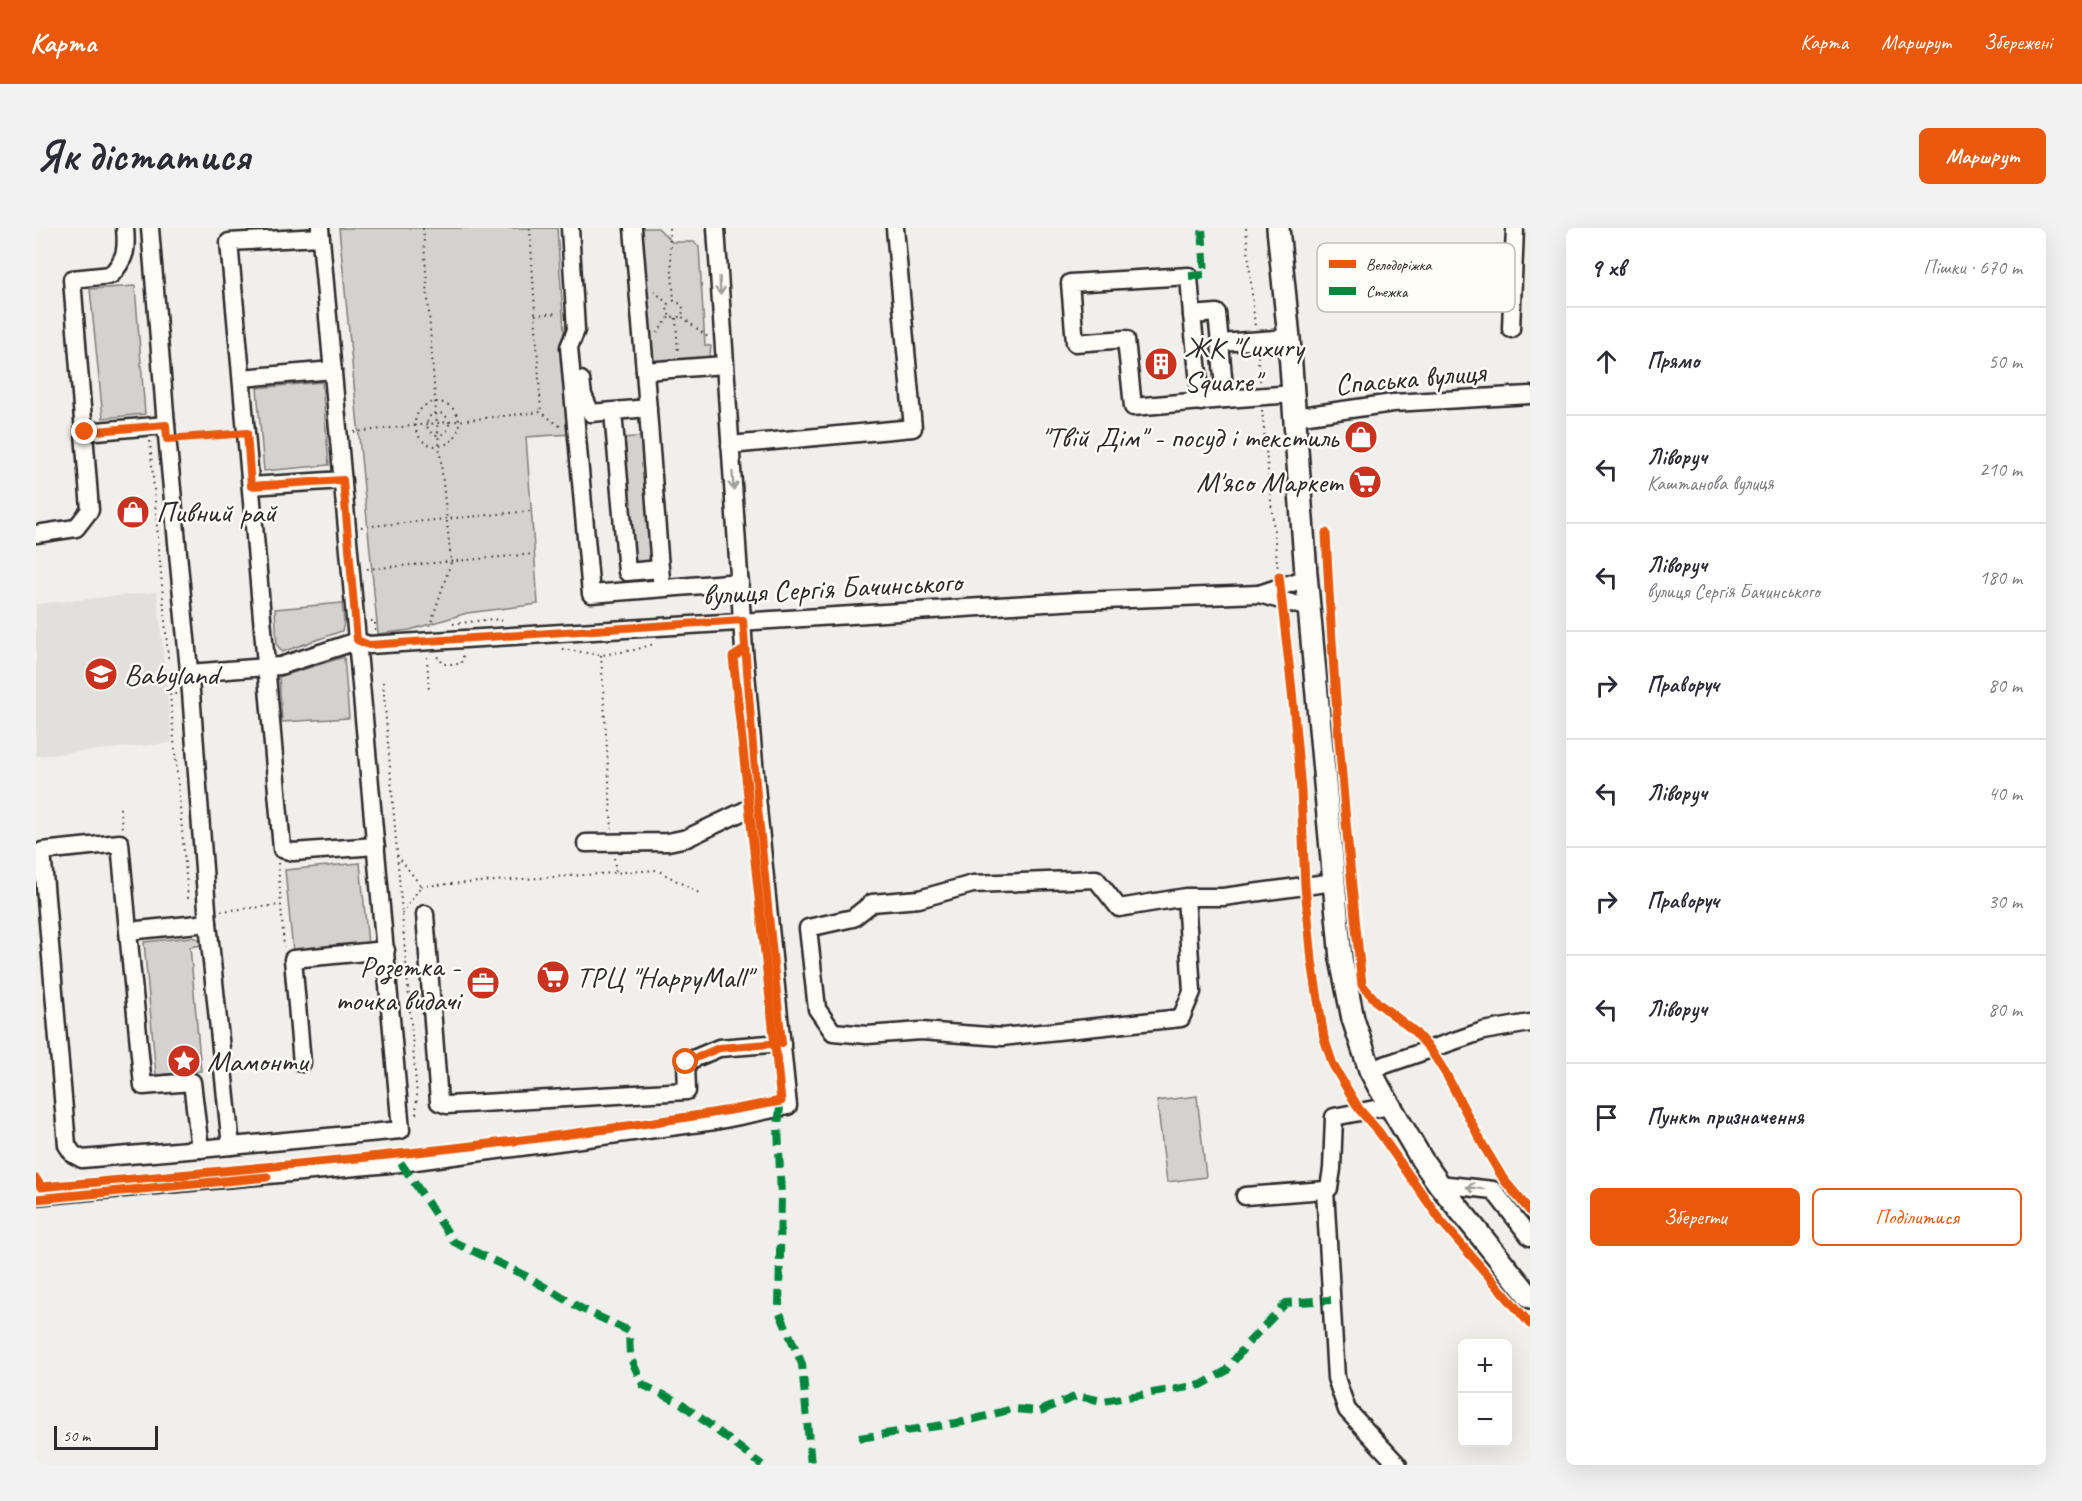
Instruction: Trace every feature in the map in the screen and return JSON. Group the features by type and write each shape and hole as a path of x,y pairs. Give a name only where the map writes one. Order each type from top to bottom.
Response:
{"main road":[{"path":"1278,228 1289,338 1306,578 1341,959 1353,1019 1370,1070 1439,1184 1530,1297"}],"street":[{"path":"36,534 76,528 90,510 72,279 111,275 123,262 126,244 125,228"},
{"path":"150,228 166,432 189,672 205,911 231,1146"},
{"path":"570,228 576,330 583,395 591,413 648,408"},
{"path":"633,228 662,587"},
{"path":"36,1196 401,1163 715,1120 788,1106 758,808 724,365 716,228"},
{"path":"730,444 912,428 896,228"},
{"path":"1514,243 1515,228"},
{"path":"200,1149 192,1082 143,1086 120,843 42,851 67,1145 73,1154 82,1159 200,1149 409,1125 398,1095 386,950 320,233 229,242 282,849 293,852 376,846"},
{"path":"1200,402 1189,276 1070,283 1075,343 1126,339 1133,407 1200,402 1225,399 1293,394"},
{"path":"1511,328 1512,312"},
{"path":"1192,315 1217,313 1225,399"},
{"path":"576,330 569,347 591,594 740,582"},
{"path":"1220,343 1289,338"},
{"path":"645,371 724,365"},
{"path":"242,378 333,370"},
{"name":"Спаська вулиця","path":"1294,417 1393,403 1530,395"},
{"path":"613,411 627,572 660,569"},
{"path":"85,432 166,432"},
{"path":"251,486 343,480"},
{"path":"1258,594 1279,581 1306,578"},
{"name":"вулиця Сергія Бачинського","path":"357,640 369,645 743,620 1078,601 1258,594 1310,608"},
{"path":"189,672 279,666 357,640"},
{"path":"586,843 668,842 687,838 748,809 758,808"},
{"path":"1186,897 1192,992 1181,1018 1002,1037 921,1031 867,1035 833,1032 817,1009 808,928 853,918 872,903 919,899 973,884 1096,879 1119,908 1186,897 1223,897 1334,882"},
{"path":"128,931 205,911"},
{"path":"425,914 439,1102 447,1105 687,1091 686,1062 719,1048 782,1043"},
{"path":"302,1063 293,959 386,950"},
{"path":"1370,1070 1484,1031 1530,1023"},
{"path":"1390,1106 1334,1117 1330,1184 1325,1190 1336,1378 1347,1410 1398,1465"},
{"path":"1439,1184 1492,1190 1530,1237"},
{"path":"1245,1196 1325,1190"}],"path":[{"path":"423,228 436,413 451,562 428,630 439,627"},
{"path":"530,228 541,412"},
{"path":"669,228 674,301"},
{"path":"638,282 643,282 668,304"},
{"path":"674,301 681,304 684,310 681,316 676,318 670,316 667,312 668,304 674,301"},
{"path":"535,315 576,312"},
{"path":"643,345 647,345 670,316"},
{"path":"681,316 713,341 723,341"},
{"path":"676,318 679,368"},
{"path":"436,402 449,405 460,421 457,435 453,440 440,446 433,446 421,439 415,427 418,413 429,403 436,402"},
{"path":"339,434 541,412 564,428"},
{"path":"436,413 446,417 448,423 445,432 439,435 432,434 427,425 430,416 436,413"},
{"path":"166,432 247,433"},
{"path":"149,435 168,657 187,655"},
{"path":"347,529 531,511"},
{"path":"351,571 534,554"},
{"path":"450,625 492,619 512,622"},
{"path":"356,622 375,621 376,636"},
{"path":"556,648 601,655 634,650 654,644"},
{"path":"429,692 427,655 441,659 442,664 461,664 462,657 467,653"},
{"path":"601,655 612,831"},
{"path":"383,682 417,1096 409,1125"},
{"path":"180,693 170,694 188,898 205,911 281,905"},
{"path":"120,808 122,829"},
{"path":"282,849 278,861 284,949 293,959"},
{"path":"396,855 421,886"},
{"path":"421,886 657,870 699,893"},
{"path":"402,914 421,886"},
{"path":"398,1095 409,1125"}],"shaded area":[{"path":"339,228 557,228 571,434 526,437 538,604 467,613 410,630 378,634"},
{"path":"640,228 658,228 672,242 694,242 699,247 705,345 711,346 710,355 702,361 652,365"},
{"path":"135,286 145,414 103,418 90,289"},
{"path":"322,382 329,465 264,471 257,388"},
{"path":"645,436 654,562 633,563 623,438"},
{"name":"Babyland","path":"157,592 172,743 36,756 36,604"},
{"path":"342,603 344,623 342,631 282,652 277,645 275,609"},
{"path":"344,657 349,718 282,722 279,677"},
{"path":"360,863 368,944 293,952 285,870"},
{"path":"192,937 198,939 202,945 190,947 201,1071 156,1075 144,942"},
{"path":"1197,1096 1206,1177 1167,1182 1157,1101"}],"marked path":[{"path":"1189,276 1205,275 1202,228"},
{"path":"780,1107 778,1126 781,1195 779,1311 802,1364 811,1465"},
{"path":"401,1163 454,1242 526,1276 582,1309 629,1331 630,1357 643,1385 681,1403 762,1465"},
{"path":"859,1438 963,1422 1013,1409 1040,1411 1077,1396 1103,1401 1201,1385 1226,1371 1246,1345 1286,1303 1331,1300"}],"cycle path":[{"path":"1326,533 1332,646 1362,985 1378,1003 1414,1031 1430,1049 1504,1180 1530,1211"},
{"path":"1279,576 1301,790 1305,886 1312,961 1324,1038 1333,1065 1359,1109 1379,1132 1441,1221 1530,1324"},
{"path":"36,1179 41,1187 412,1153 597,1130 781,1101 733,657 744,650"},
{"path":"36,1199 267,1177"}],"place":[{"name":"ЖК \"Luxury Square\"","path":"1161,364"},
{"name":"\"Твій Дім\" - посуд і текстиль","path":"1361,437"},
{"name":"М'ясо Маркет","path":"1365,482"},
{"name":"Пивний рай","path":"133,512"},
{"name":"Babyland","path":"101,674"},
{"name":"ТРЦ \"HappyMall\"","path":"553,977"},
{"name":"Розетка - точка видачі","path":"483,983"},
{"name":"Мамонти","path":"184,1061"}],"route":[{"path":"85,432 166,425 167,439 247,433 251,486 343,480 357,640 369,645 743,620 758,808 782,1043 719,1048 686,1062"}]}
